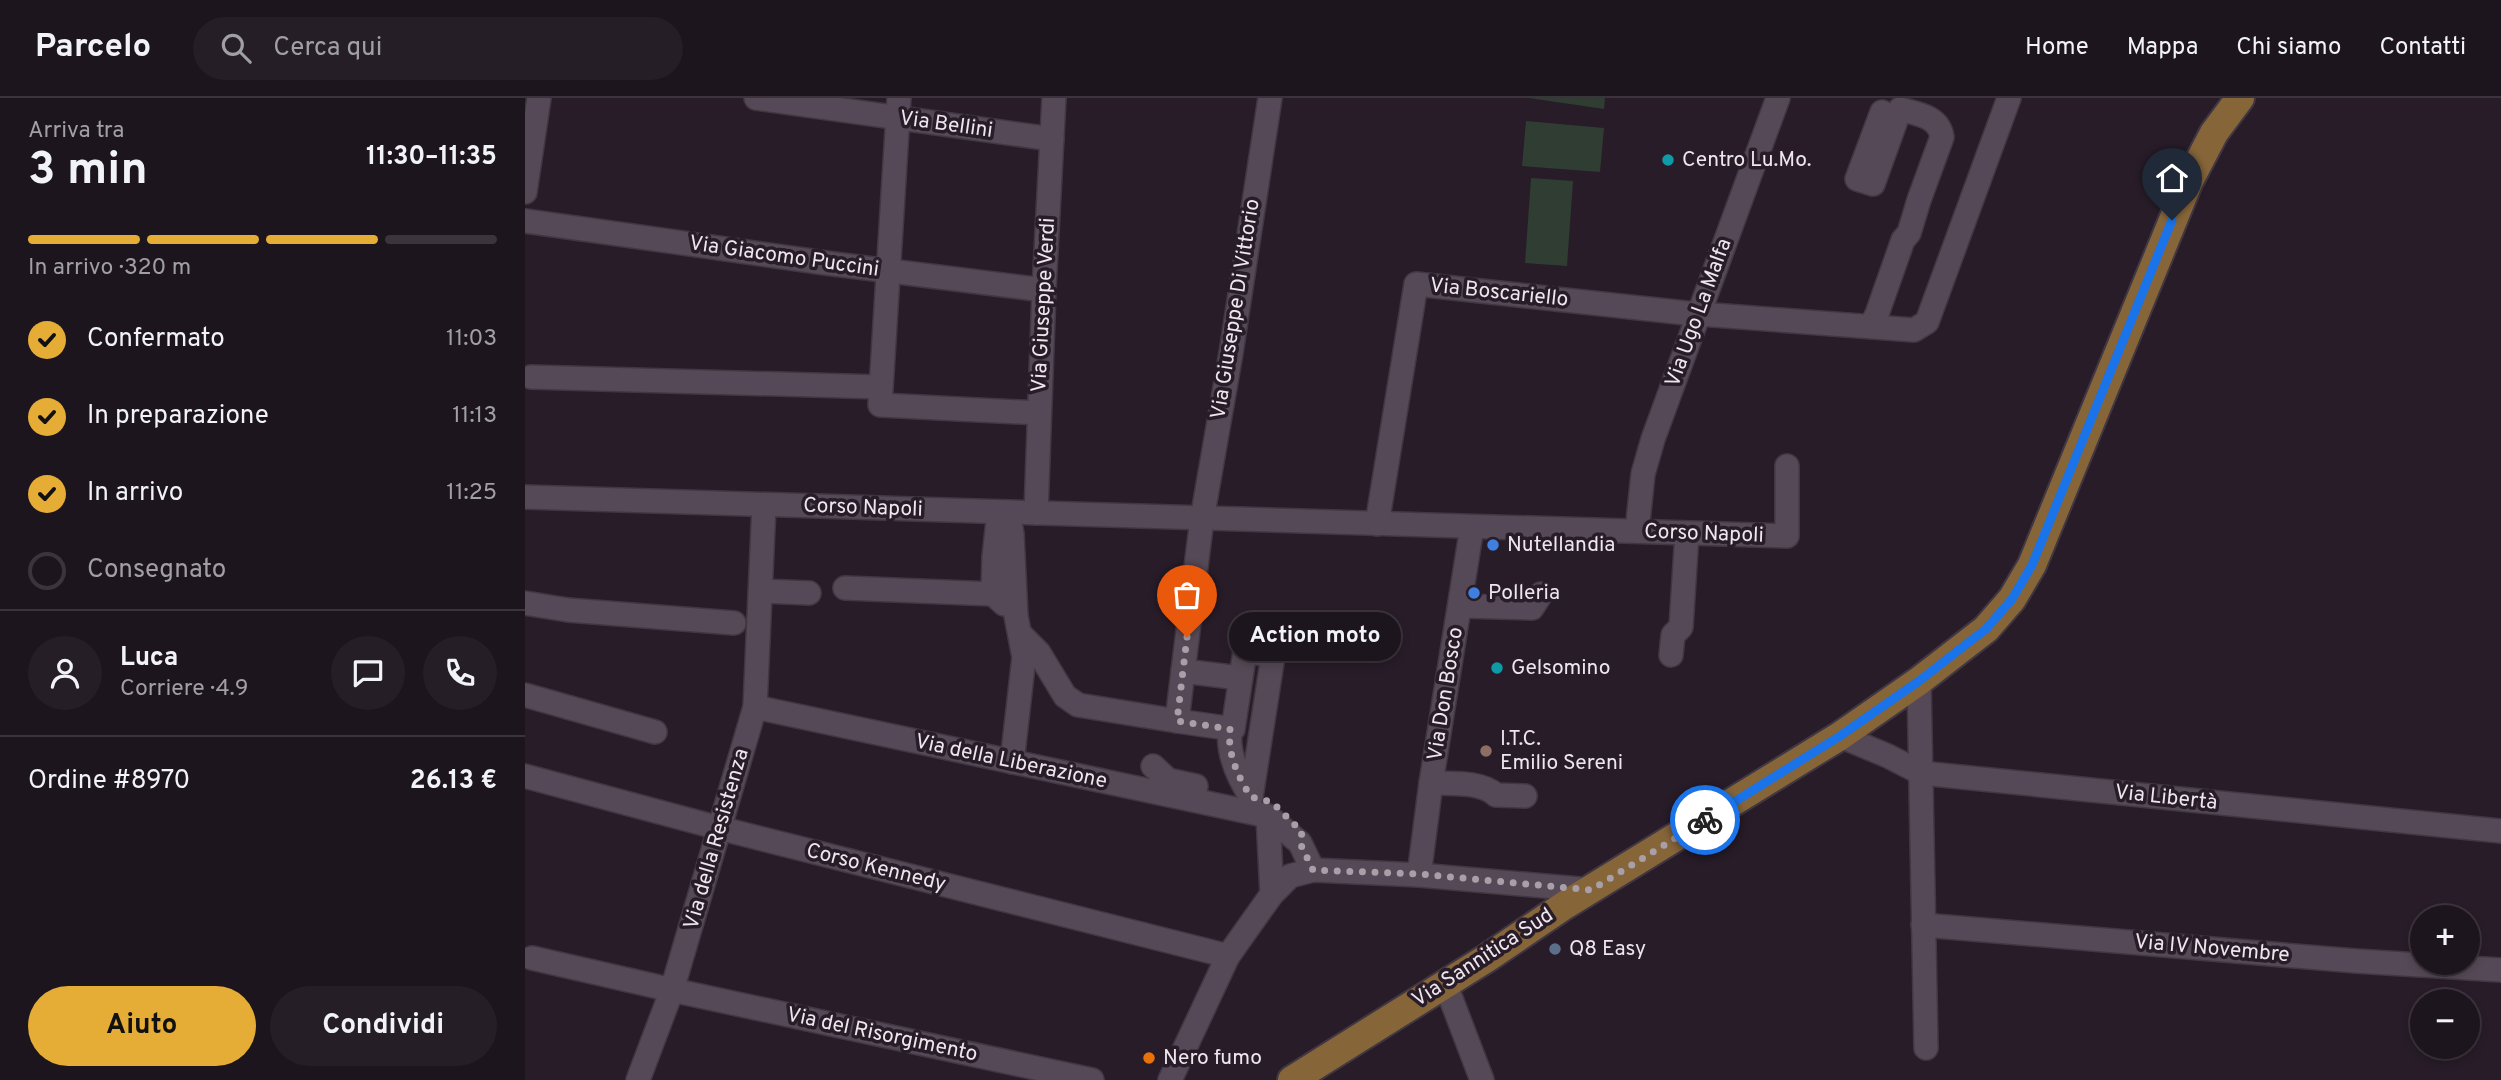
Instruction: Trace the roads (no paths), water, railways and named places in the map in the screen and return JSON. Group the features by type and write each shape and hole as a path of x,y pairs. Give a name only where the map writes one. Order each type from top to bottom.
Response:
{"main road":[{"name":"Via Sannitica Sud","path":"1303,1077 1591,890 1840,736 1919,681 1986,629 2012,599 2032,565 2189,181 2214,133 2240,98"}],"street":[{"path":"525,192 539,98"},
{"name":"Via Bellini","path":"756,98 898,108 1052,138"},
{"name":"Via Giuseppe Verdi","path":"1036,513 1054,98"},
{"name":"Via Giuseppe Di Vittorio","path":"1202,519 1231,353 1270,98"},
{"name":"Via Ugo La Malfa","path":"1637,531 1643,474 1650,450 1778,98"},
{"path":"1700,313 1915,330 1927,322 2009,98"},
{"path":"898,108 880,405 1039,413"},
{"path":"1871,326 1903,240 1909,233 1942,137 1941,130 1933,120 1900,108 1873,184 1857,179 1882,112"},
{"name":"Via Giacomo Puccini","path":"525,221 1044,290"},
{"name":"Via Boscariello","path":"1377,524 1416,284 1700,313"},
{"path":"531,377 880,387"},
{"name":"Corso Napoli","path":"525,497 1787,536 1787,466"},
{"name":"Via della Resistenza","path":"638,1080 672,990 755,707 764,505"},
{"path":"1004,512 994,557 993,594 1039,653 1065,696 1078,705 1230,729"},
{"path":"1004,512 1012,534 1018,625 1024,657 1012,762"},
{"path":"1177,721 1202,519"},
{"name":"Via Don Bosco","path":"1419,874 1472,527"},
{"path":"1671,655 1673,635 1682,627 1687,533"},
{"path":"845,588 993,594"},
{"path":"761,591 809,593"},
{"name":"Via Don Bosco","path":"1461,606 1532,608 1541,594"},
{"path":"525,603 568,610 734,623"},
{"path":"1245,651 1273,656 1251,797 1238,777 1228,740 1230,729 1233,729 1245,651"},
{"path":"1183,671 1240,678"},
{"path":"1919,681 1926,1048"},
{"path":"525,695 656,732"},
{"name":"Via della Liberazione","path":"755,707 1268,816 1300,843 1313,870"},
{"name":"Via Libertà","path":"1840,736 1921,773 2501,831"},
{"name":"Via della Liberazione","path":"1153,766 1168,780 1272,802 1302,832 1300,843"},
{"name":"Corso Kennedy","path":"525,776 719,828 1228,956"},
{"name":"Via Don Bosco","path":"1431,783 1478,786 1489,788 1496,795 1525,796"},
{"path":"1268,816 1272,894"},
{"path":"1170,1080 1228,956 1272,894 1290,876 1313,870 1419,874 1591,890"},
{"name":"Via IV Novembre","path":"1923,925 2342,960 2501,970"},
{"name":"Via del Risorgimento","path":"532,958 1092,1080"},
{"path":"1445,983 1482,1080"}],"place":[{"name":"Centro Lu.Mo.","path":"1668,160"},
{"name":"Nutellandia","path":"1493,545"},
{"name":"Polleria","path":"1474,593"},
{"name":"Action moto","path":"1187,637"},
{"name":"Gelsomino","path":"1497,668"},
{"name":"I.T.C. Emilio Sereni","path":"1486,751"},
{"name":"Q8 Easy","path":"1555,949"},
{"name":"Nero fumo","path":"1149,1058"}]}
